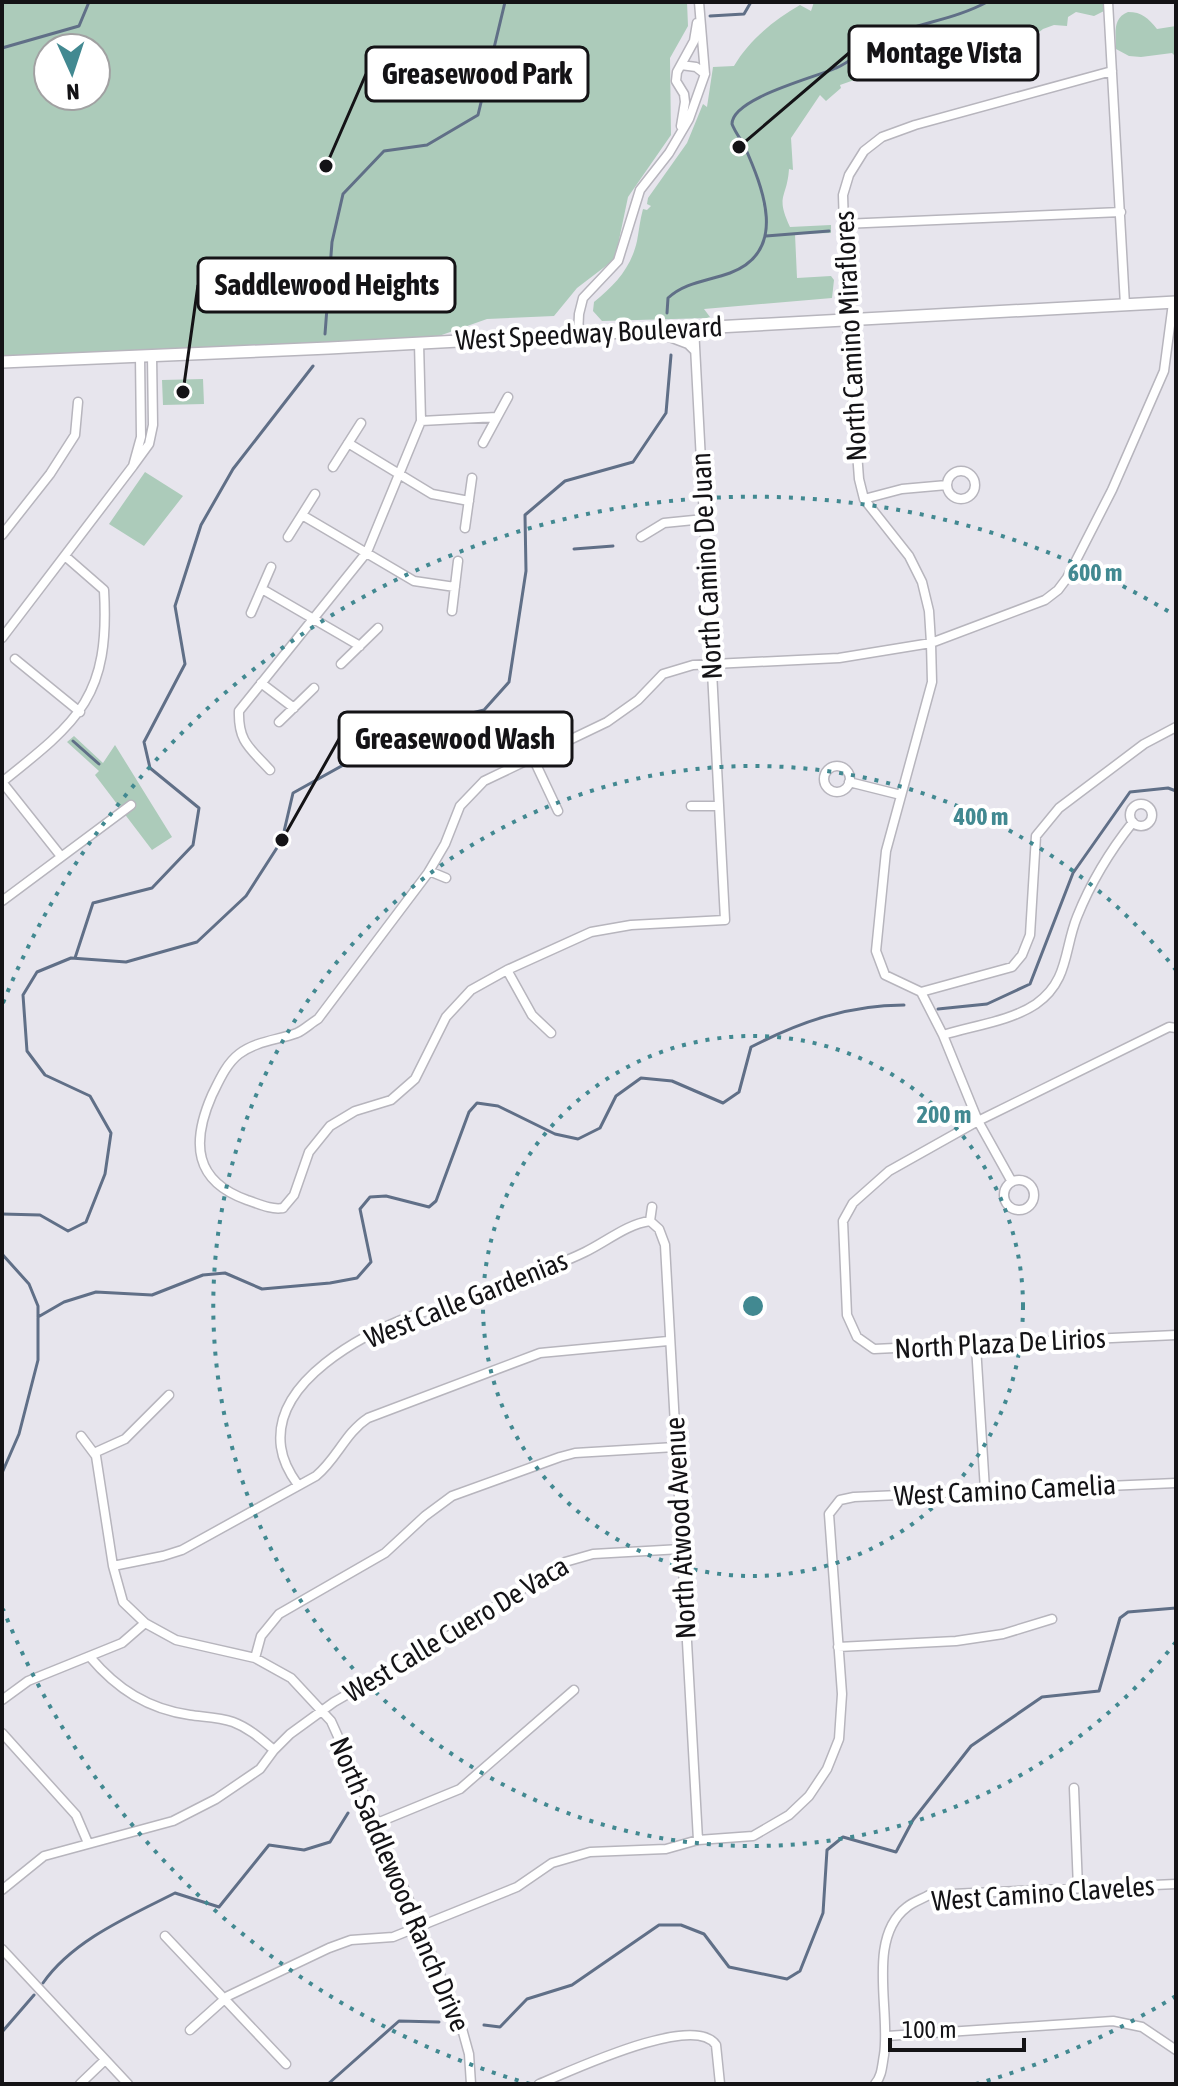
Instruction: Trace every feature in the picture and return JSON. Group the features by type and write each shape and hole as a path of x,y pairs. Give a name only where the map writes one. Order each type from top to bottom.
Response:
{"main road":[{"name":"West Speedway Boulevard","path":"2,362 578,335 1175,302"}],"street":[{"path":"1108,2 1125,305"},
{"path":"678,139 685,111 684,94 676,81 694,41 700,6"},
{"path":"578,335 583,298 618,261 640,190 689,119 705,74 700,6"},
{"path":"681,65 696,67 705,74"},
{"name":"North Camino Miraflores","path":"921,992 885,975 876,951 886,851 932,682 929,611 922,582 909,556 864,499 859,479 847,319 843,195 849,175 864,151 882,137 915,125 1112,71"},
{"path":"843,224 1121,212"},
{"path":"551,1033 532,1015 507,970 471,990 446,1017 415,1079 391,1100 355,1111 330,1126 309,1152 285,1212 231,1194 215,1183 204,1165 199,1146 206,1109 222,1075 238,1055 264,1041 299,1032 318,1019 429,871 445,844 460,806 484,781 614,718 638,700 663,674 693,665 839,658 931,643 1045,600 1067,578 1112,490 1164,371 1175,302"},
{"name":"North Camino De Juan","path":"507,970 591,932 631,925 725,920 694,327"},
{"path":"651,330 688,344 695,351"},
{"path":"270,770 242,739 238,729 239,711 367,552 421,421 419,343"},
{"path":"2,638 133,466 141,437 146,355"},
{"path":"483,443 508,397"},
{"path":"2,535 50,474 75,435 78,402"},
{"path":"421,421 497,417"},
{"path":"333,467 361,423"},
{"path":"348,443 432,494 469,501"},
{"path":"465,528 472,478"},
{"name":"North Camino Miraflores","path":"864,499 902,489 947,485"},
{"path":"288,537 315,494"},
{"path":"302,515 414,581 455,587"},
{"path":"641,537 664,523 704,519"},
{"path":"60,855 2,782 51,743 80,712 96,684 106,632 106,589 65,556"},
{"path":"452,611 458,561"},
{"path":"251,613 271,567"},
{"path":"262,589 360,646"},
{"path":"341,664 378,628"},
{"path":"15,659 80,712"},
{"path":"261,683 294,708"},
{"path":"279,722 314,688"},
{"path":"1012,1182 978,1121 943,1035 921,992 1012,967 1022,955 1030,935 1036,836 1059,808 1144,744 1176,727"},
{"path":"533,758 558,811"},
{"path":"849,782 901,795"},
{"path":"2,901 131,805"},
{"path":"691,806 718,806"},
{"path":"943,1035 1011,1017 1038,1003 1057,981 1068,958 1075,921 1106,856 1133,822"},
{"path":"429,871 446,878"},
{"name":"North Plaza De Lirios","path":"1176,1028 1169,1027 978,1121 889,1171 853,1203 843,1221 847,1315 857,1337 874,1349 1176,1335"},
{"path":"650,1221 652,1207"},
{"name":"North Atwood Avenue","path":"650,1221 659,1229 665,1245 698,1840"},
{"name":"West Calle Gardenias","path":"298,1485 283,1457 281,1431 286,1412 299,1389 325,1363 351,1345 397,1322 454,1305 583,1253 632,1226 650,1221"},
{"path":"113,1566 182,1550 298,1485 326,1467 357,1425 368,1418 540,1353 668,1341"},
{"path":"976,1346 985,1490"},
{"path":"94,1453 125,1439 169,1395"},
{"name":"North Saddlewood Ranch Drive","path":"81,1436 94,1453 113,1566 123,1602 145,1623 176,1640 255,1658 291,1678 323,1711 345,1748 461,2025 469,2054 471,2084"},
{"path":"255,1658 261,1636 279,1614 385,1553 452,1496 575,1453 675,1447"},
{"name":"West Camino Camelia","path":"838,1647 829,1514 833,1503 854,1497 1176,1483"},
{"name":"West Calle Cuero De Vaca","path":"2,1890 44,1856 173,1821 216,1799 260,1769 290,1734 323,1711 565,1562 593,1554 681,1549"},
{"path":"190,2030 225,1998 329,1948 351,1940 393,1937 517,1887 552,1863 590,1852 666,1849 698,1840 753,1836 789,1815 809,1796 827,1769 839,1739 842,1694 838,1647 956,1641 1003,1634 1052,1619"},
{"path":"2,1700 28,1681 122,1643 145,1623"},
{"path":"90,1657 122,1689 144,1702 188,1715 231,1721 251,1731 274,1750"},
{"path":"377,1823 460,1789 574,1690"},
{"path":"2,1733 76,1815 88,1843"},
{"path":"1074,1788 1078,1888"},
{"name":"West Camino Claveles","path":"875,2084 880,2078 887,2036 882,1961 890,1929 905,1908 929,1895 1176,1884"},
{"path":"165,1936 286,2064"},
{"path":"2,1949 128,2084"},
{"path":"887,2036 1113,2021 1142,2027 1176,2050"},
{"path":"718,2030 714,2042 720,2084"},
{"path":"539,2084 638,2043 699,2035 714,2042"},
{"path":"80,2084 105,2060"}],"green space":[{"path":"2,2 687,2 688,26 670,58 671,135 628,197 615,259 577,288 554,316 487,319 419,343 2,360"},
{"path":"814,2 1104,2 1104,11 1094,16 1076,12 1068,17 1067,26 1054,25 1033,37 1002,48 985,49 959,60 959,65 937,72 896,71 894,66 840,85 841,88 826,101 820,95 791,138 793,170 789,169 783,209 790,227 831,225 831,233 795,234 797,278 831,276 834,280 832,298 704,309 708,318 602,321 593,311 594,302 615,282 631,260 643,209 651,206 647,204 648,198 687,143 703,104 707,107 713,67 734,66 755,39 772,24 800,5 811,11"},
{"path":"1128,12 1144,16 1157,29 1176,26 1176,57 1172,53 1129,56 1116,49 1117,22"},
{"path":"203,379 204,404 163,405 162,380"},
{"path":"145,472 183,496 144,546 109,524"},
{"path":"74,736 103,763 115,745 172,837 152,850 95,775 99,771 67,742"}],"waterway":[{"path":"2,48 79,26 89,2"},
{"path":"325,334 332,242 343,194 384,151 427,145 478,115 505,2"},
{"path":"710,16 744,14 751,2"},
{"path":"667,313 668,298 675,293 689,285 730,273 748,263 760,250 765,234 763,199 744,145 732,124 745,106 759,97 841,65 890,36 987,2"},
{"path":"766,236 829,231"},
{"path":"2,1214 40,1215 68,1231 86,1222 105,1174 111,1133 90,1096 45,1075 27,1051 23,995 37,972 71,958 126,962 197,942 246,896 282,840 293,793 408,729 484,710 509,682 526,571 525,515 565,481 633,462 666,413 671,355"},
{"path":"75,958 93,903 152,888 193,845 199,808 150,768 144,742 185,664 175,606 201,525 233,469 313,366"},
{"path":"574,549 613,546"},
{"path":"73,741 99,764"},
{"path":"938,1009 987,1004 1030,984 1073,873 1130,792 1168,788 1176,791"},
{"path":"38,1317 64,1302 96,1292 152,1295 203,1275 225,1273 262,1289 357,1278 371,1262 360,1209 370,1197 386,1196 429,1207 436,1201 469,1112 477,1103 498,1106 555,1134 578,1139 600,1128 616,1096 641,1078 672,1081 723,1103 739,1092 751,1047 825,1017 863,1008 904,1005"},
{"path":"2,1254 29,1284 38,1306 38,1360 19,1434 2,1473"},
{"path":"484,2025 500,2027 527,1999 572,1985 659,1925 681,1925 704,1934 729,1967 787,1979 800,1971 823,1913 827,1850 843,1837 896,1852 913,1820 971,1746 1042,1697 1099,1691 1120,1618 1128,1612 1176,1608"},
{"path":"43,1983 55,1968 86,1942 175,1893 219,1907 269,1845 304,1850 330,1842 348,1813"},
{"path":"2,2032 34,1995"},
{"path":"328,2084 399,2021 439,2022"}],"place":[{"name":"Montage Vista","path":"739,147"},
{"name":"Greasewood Park","path":"326,166"},
{"name":"Saddlewood Heights","path":"183,392"},
{"name":"Greasewood Wash","path":"282,840"}]}
